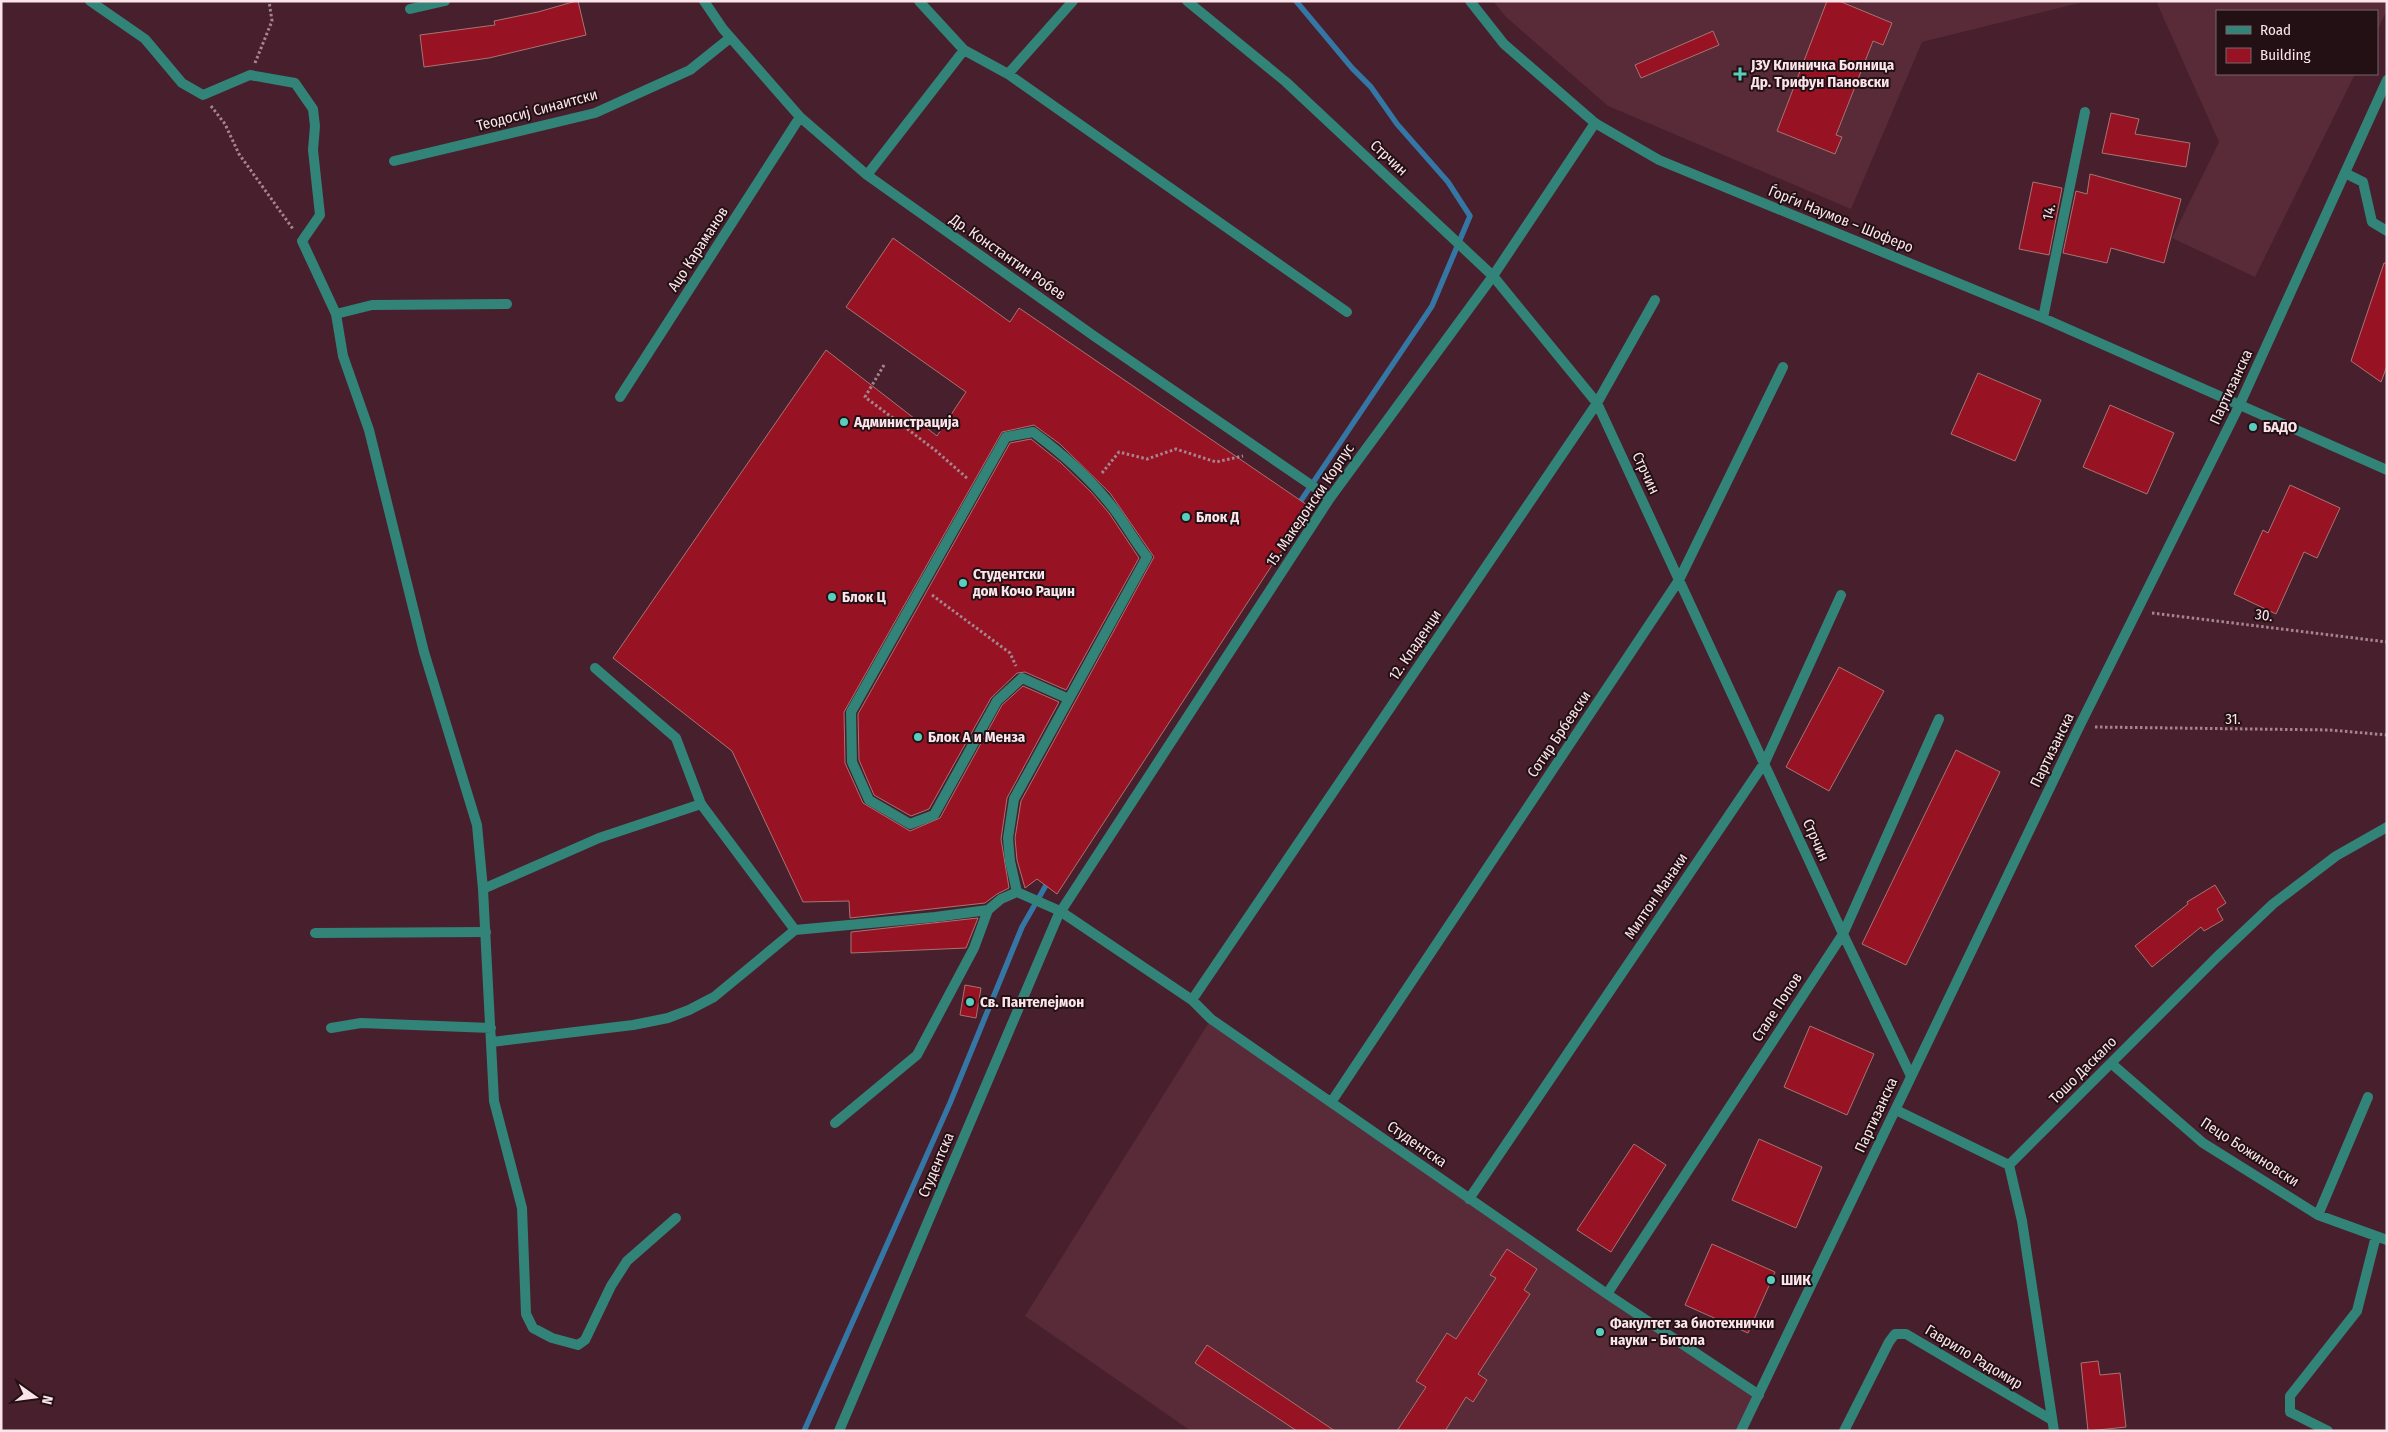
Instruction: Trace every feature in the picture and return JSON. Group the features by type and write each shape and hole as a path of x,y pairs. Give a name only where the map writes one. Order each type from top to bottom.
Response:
{"street":[{"path":"90,1 145,39 182,82 203,95 250,75 295,83 313,109 315,126 313,150 320,214 302,242 336,314 343,356 370,430 424,652 477,825 492,1028 494,1101 522,1208 526,1314 533,1328 568,1344 578,1345 585,1340 611,1286 627,1261 676,1218"},
{"path":"410,9 445,1"},
{"name":"Др. Константин Робев","path":"704,1 730,38 800,117 867,175 1086,331 1330,498"},
{"path":"919,1 964,50 1008,74 1347,312"},
{"path":"1008,74 1073,1"},
{"name":"Стрчин","path":"1187,1 1286,82 1494,276 1597,403 1765,762 1843,934 1911,1076"},
{"name":"Ѓорѓи Наумов – Шоферо","path":"1470,1 1504,44 1595,123 1659,160 2043,318 2239,406"},
{"name":"Теодосиј Синаитски","path":"394,161 595,112 690,70 730,38"},
{"path":"867,175 964,50"},
{"name":"Партизанска","path":"1741,1431 2080,727 2239,406 2387,80"},
{"name":"14.","path":"2043,318 2084,112"},
{"name":"Ацо Караманов","path":"620,397 800,117"},
{"name":"15. Македонски Корпус","path":"1061,911 1330,498 1494,276 1595,123"},
{"path":"2345,173 2363,182 2372,222 2387,231"},
{"name":"12. Кладенци","path":"1192,1000 1597,403 1655,300"},
{"path":"336,314 372,305 507,304"},
{"name":"Сотир Брбевски","path":"1332,1102 1679,580 1783,367"},
{"path":"2239,406 2387,470"},
{"path":"1017,892 1010,861 1008,838 1014,799 1069,699 1147,557 1133,540 1115,510 1066,457 1033,432 1006,437 851,712 852,762 870,800 910,824 934,815 997,701 1022,678 1069,699"},
{"name":"Милтон Манаки","path":"1469,1199 1765,762 1841,596"},
{"path":"595,668 676,738 701,804 795,930"},
{"name":"Стале Попов","path":"1607,1294 1843,934 1939,719"},
{"path":"483,889 599,838 701,804"},
{"name":"Тошо Даскало","path":"2009,1165 2112,1064 2216,957 2273,904 2336,856 2387,826"},
{"path":"835,1123 917,1055 974,948 988,910 1001,899 1017,892 1061,911"},
{"path":"492,1042 633,1025 668,1018 714,997 795,930 988,910"},
{"name":"Студентска","path":"839,1431 1061,911 1192,1000 1211,1019 1469,1199 1759,1395"},
{"path":"315,933 486,932"},
{"path":"331,1028 360,1023 492,1028"},
{"name":"Пецо Божиновски","path":"2112,1064 2203,1143 2318,1215 2387,1240"},
{"path":"2318,1215 2368,1098"},
{"path":"1896,1110 2009,1165 2022,1221 2053,1426"},
{"path":"2328,1431 2290,1412 2290,1396 2357,1311 2376,1236"},
{"name":"Гаврило Радомир","path":"1844,1431 1889,1342 1895,1334 1906,1334 2053,1426"}],"path":[{"path":"250,75 272,21 269,1"},
{"path":"203,95 225,124 239,154 302,242"},
{"path":"884,365 865,397 936,450 977,488"},
{"path":"1092,485 1119,452 1147,459 1176,449 1216,462 1262,452"},
{"path":"922,587 955,614 1010,653"},
{"name":"30.","path":"2138,611 2387,642"},
{"name":"31.","path":"2080,727 2330,730 2387,735"}],"shaded area":[{"name":"ЈЗУ Клиничка Болница Др. Трифун Пановски","path":"1493,1 2087,1 1922,42 1851,209 1608,106 1506,17"},
{"path":"2156,1 2387,1 2387,10 2378,29 2378,10 2216,10 2216,75 2355,75 2255,277 2172,238 2219,142"},
{"path":"1211,1019 1759,1395 1741,1431 1191,1431 1025,1316"}],"building":[{"path":"578,1 586,35 489,58 424,67 420,35 495,25 494,21 538,12"},
{"path":"1827,1 1839,1 1892,23 1883,45 1873,41 1836,135 1842,137 1835,154 1777,131"},
{"path":"1713,31 1719,45 1641,78 1635,65"},
{"path":"2111,113 2139,119 2135,134 2190,143 2186,167 2102,153"},
{"path":"2090,174 2181,199 2164,263 2111,248 2107,263 2063,253 2076,191 2087,194"},
{"path":"2033,182 2062,188 2049,255 2019,249"},
{"name":"Студентски дом Кочо Рацин","path":"893,238 1010,322 1019,308 1310,507 1057,894 1037,879 1025,888 1017,860 1015,838 1021,801 1154,557 1110,493 1060,444 1034,425 1002,432 844,712 845,763 863,803 910,831 940,818 1002,705 1023,686 1059,702 1007,798 1001,839 1009,888 985,903 850,918 849,901 803,902 732,751 613,658 826,350 937,436 966,392 846,307"},
{"path":"2384,263 2387,263 2387,366 2381,382 2351,361"},
{"path":"1978,373 2041,400 2015,461 1951,434"},
{"path":"2110,405 2174,433 2147,494 2083,467"},
{"path":"1031,439 1061,463 1091,492 1109,513 1139,558 1066,690 1025,672 1017,673 991,698 929,809 911,816 874,795 859,760 858,714 1010,443"},
{"path":"2290,485 2340,508 2317,558 2304,552 2276,614 2234,594 2263,530 2268,533"},
{"path":"1839,667 1884,691 1829,791 1786,767"},
{"path":"1956,750 2000,772 1906,965 1862,944"},
{"path":"2215,885 2226,903 2217,909 2223,920 2204,931 2201,927 2152,967 2135,946 2188,904 2187,902"},
{"path":"978,918 966,948 851,953 851,932"},
{"name":"Св. Пантелејмон","path":"965,985 981,988 976,1018 960,1015"},
{"path":"1810,1026 1874,1054 1847,1115 1784,1087"},
{"path":"1759,1139 1822,1167 1796,1228 1732,1200"},
{"path":"1634,1144 1666,1165 1611,1252 1577,1230"},
{"path":"1712,1244 1775,1272 1748,1333 1685,1305"},
{"path":"1507,1249 1537,1269 1524,1290 1530,1294 1478,1374 1487,1380 1473,1402 1466,1397 1445,1431 1397,1431 1426,1387 1416,1381 1447,1333 1456,1339 1496,1278 1490,1275"},
{"path":"1207,1345 1335,1431 1297,1431 1195,1363"},
{"path":"2098,1361 2100,1375 2120,1373 2126,1427 2088,1431 2081,1363"}],"waterway":[{"path":"1296,1 1352,68 1371,87 1397,124 1448,182 1470,216 1432,306 1298,505"},
{"path":"804,1431 950,1103 1022,927 1049,880"}],"place":[{"name":"ЈЗУ Клиничка Болница Др. Трифун Пановски","path":"1740,74"},
{"name":"Администрација","path":"844,422"},
{"name":"БАДО","path":"2253,427"},
{"name":"Блок Д","path":"1186,517"},
{"name":"Студентски дом Кочо Рацин","path":"963,583"},
{"name":"Блок Ц","path":"832,597"},
{"name":"Блок А и Менза","path":"918,737"},
{"name":"Св. Пантелејмон","path":"970,1002"},
{"name":"ШИК","path":"1771,1280"},
{"name":"Факултет за биотехнички науки - Битола","path":"1600,1332"}]}
